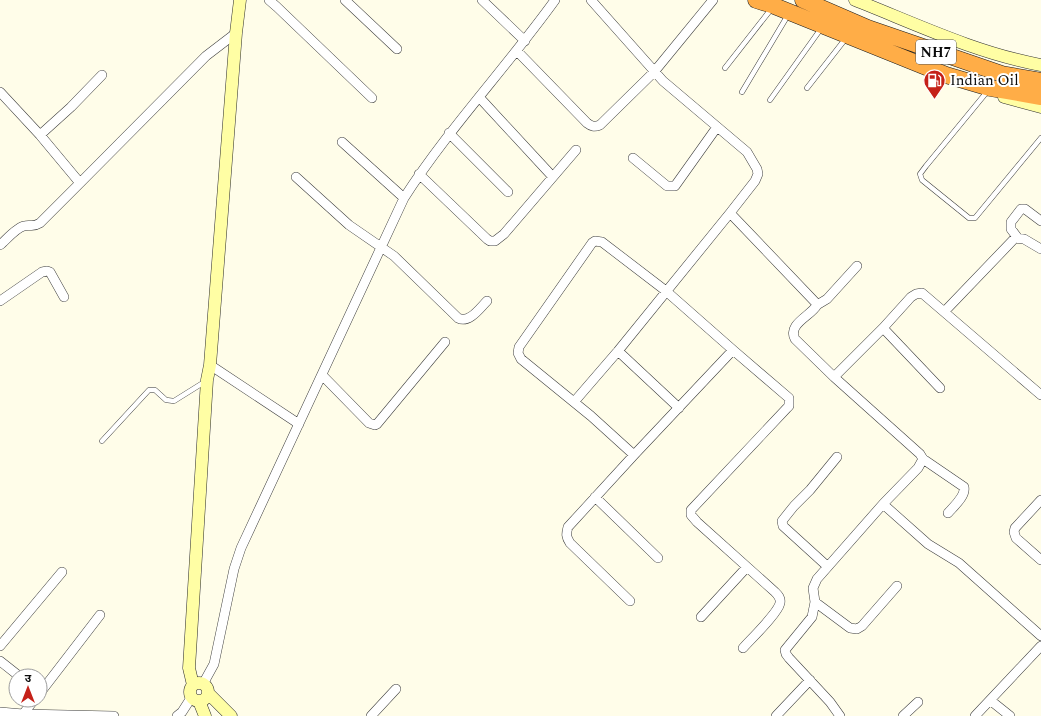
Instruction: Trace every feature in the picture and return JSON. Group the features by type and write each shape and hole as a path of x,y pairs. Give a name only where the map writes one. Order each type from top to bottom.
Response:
{"highway":[{"name":"NH7","path":"756,0 808,20 827,24 868,28 1002,74 1041,81"},
{"name":"NH7","path":"807,0 827,24 946,75 990,88 1041,97"}],"main road":[{"path":"205,716 199,692 189,668 207,380 210,365 236,33 240,0"},
{"path":"855,0 984,51 1041,65"},
{"path":"827,24 843,42 915,70 986,93 1041,107"},
{"path":"199,692 231,716"}],"street":[{"path":"269,0 372,98"},
{"path":"345,0 397,49"},
{"path":"482,0 524,42"},
{"path":"177,716 199,692 214,664 234,569 249,530 404,198 419,174 449,133 517,51 555,0"},
{"path":"574,402 618,351 730,213 755,181 758,174 755,164 747,152 669,87 654,72 592,0"},
{"path":"517,51 587,124 594,127 600,125 654,72 713,0"},
{"path":"0,245 20,227 34,227 40,223 206,56 236,33"},
{"path":"40,135 71,107 102,75"},
{"path":"0,92 40,135 80,184"},
{"path":"479,98 552,176"},
{"path":"633,158 667,186 675,186 717,127"},
{"path":"449,133 508,192"},
{"path":"342,142 404,198"},
{"path":"419,174 487,239 493,242 498,240 504,234 552,176 576,150"},
{"path":"296,177 349,225 381,246 403,265 458,318 462,320 469,318 487,301"},
{"path":"1017,238 1011,227 1011,222 1022,208 1025,208 1041,221"},
{"path":"730,213 815,301 817,305"},
{"path":"944,312 1013,239 1024,239 1041,249"},
{"path":"634,455 574,402 521,359 518,353 518,350 592,243 595,241 602,242 666,292 784,392 789,398 789,406 692,508 690,512 697,522 778,595 780,602 773,615 743,648"},
{"path":"857,266 827,299 817,305 813,311 795,327 794,336 834,376 920,454 923,459 964,487 965,492 948,513"},
{"path":"0,300 42,272 47,271 50,272 64,297"},
{"path":"834,376 883,328 910,297 916,294 924,294 1041,395"},
{"path":"883,328 940,388"},
{"path":"322,375 369,423 375,425 445,342"},
{"path":"630,601 570,543 566,537 568,527 733,350"},
{"path":"618,351 679,408"},
{"path":"210,365 299,424"},
{"path":"827,566 783,526 782,521 837,457"},
{"path":"840,716 830,702 789,658 785,650 812,617 816,602 813,593 814,585 817,579 883,504 915,472 922,463 923,459"},
{"path":"595,497 658,558"},
{"path":"1041,500 1015,528 1014,532 1016,538 1041,560"},
{"path":"883,504 928,544 959,563 1041,636"},
{"path":"701,617 747,567"},
{"path":"0,646 62,572"},
{"path":"816,602 850,628 857,629 862,626 896,586"},
{"path":"48,683 100,615"},
{"path":"975,716 1041,646"},
{"path":"0,661 9,668"},
{"path":"776,716 810,680"},
{"path":"371,716 396,689"},
{"path":"990,700 1010,716"},
{"path":"903,716 918,702"},
{"path":"23,714 28,708"},
{"path":"0,712 114,716"}],"lane":[{"path":"725,68 774,6"},
{"path":"742,92 790,12"},
{"path":"770,100 827,24"},
{"path":"807,88 843,42"},
{"path":"986,93 921,172 920,176 922,180 969,218 975,218 1041,138"},
{"path":"102,441 149,390 155,390 166,400 174,401 207,380"}],"place":[{"name":"Indian Oil","path":"935,100"}]}
